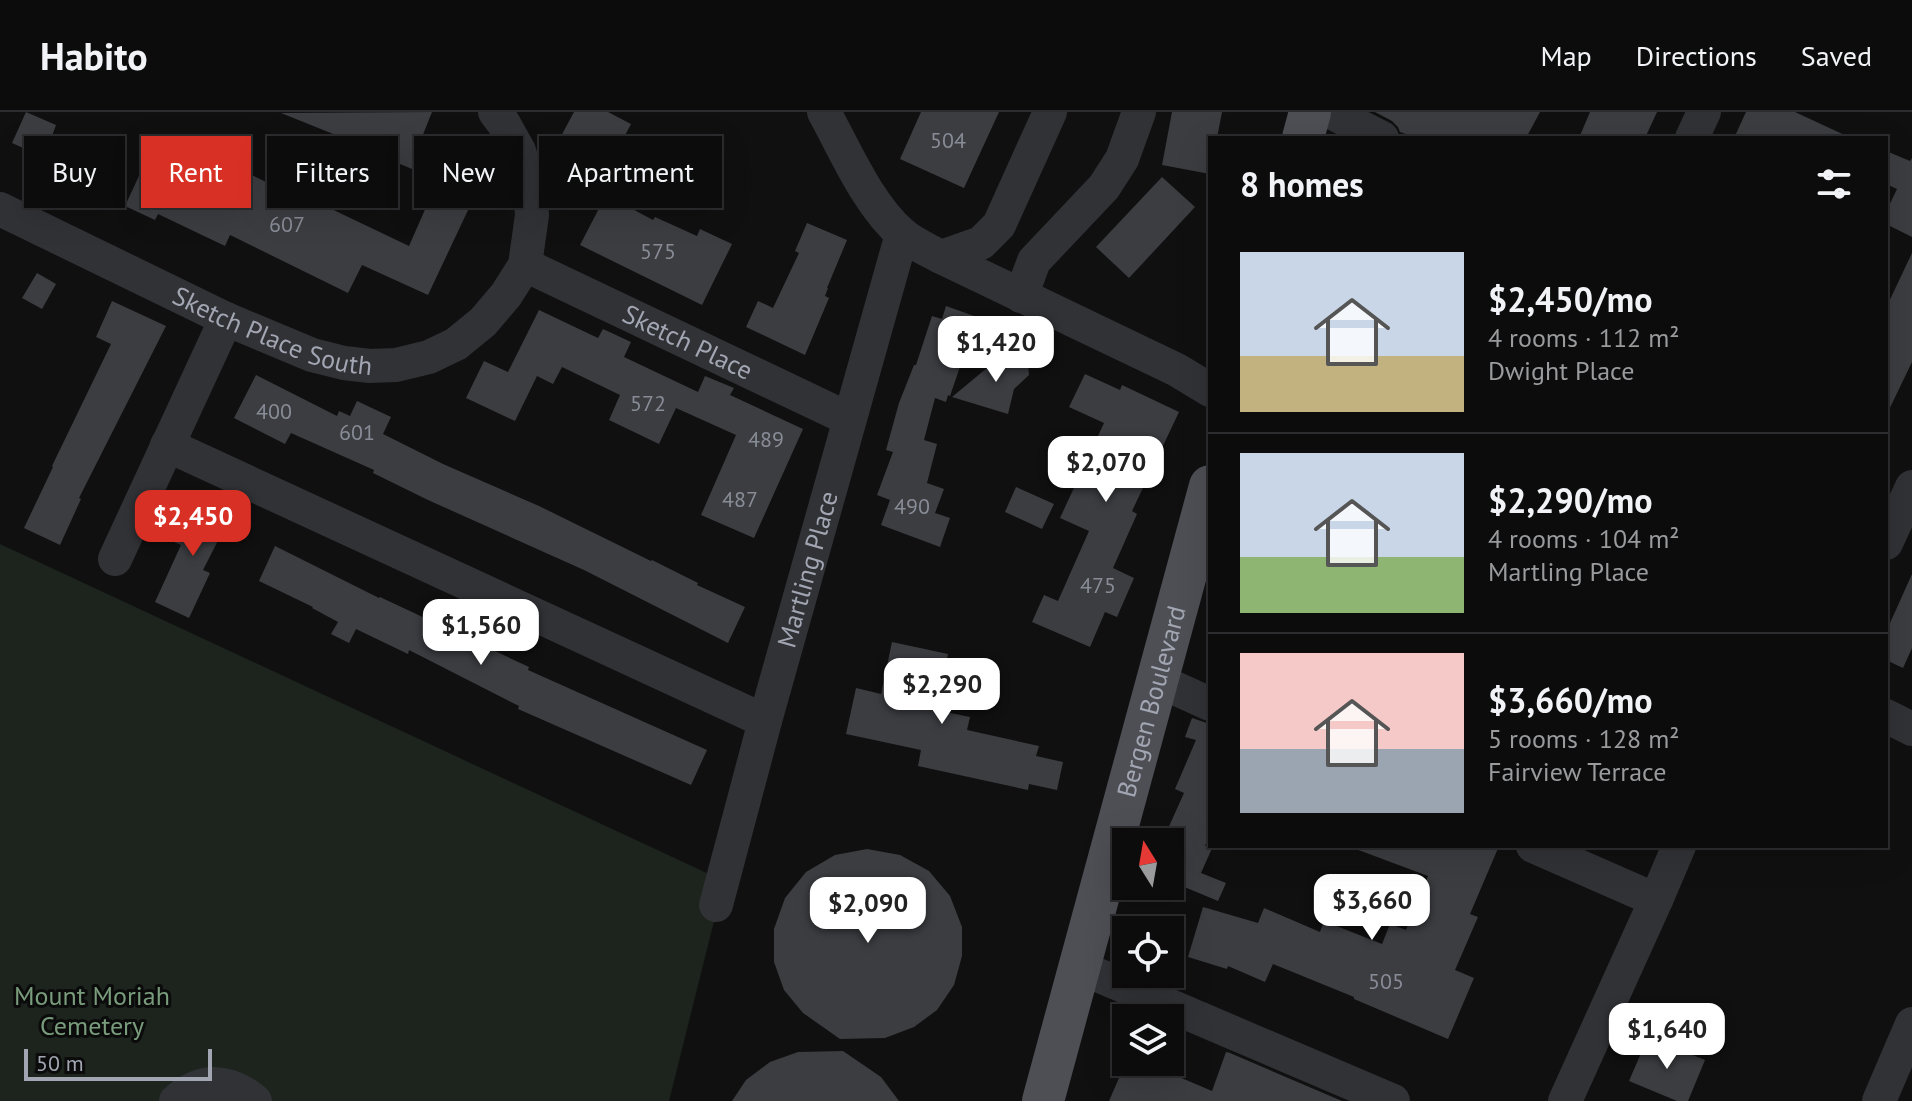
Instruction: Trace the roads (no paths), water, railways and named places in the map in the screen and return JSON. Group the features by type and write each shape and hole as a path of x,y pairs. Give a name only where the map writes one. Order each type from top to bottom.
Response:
{"main road":[{"path":"1304,136 1310,112"},
{"name":"Bergen Boulevard","path":"1043,1101 1208,493"}],"street":[{"path":"495,112 519,151 529,184 532,215 525,265"},
{"path":"824,112 867,190 883,214 902,234 941,257 1177,370 1208,389"},
{"path":"941,257 981,243 999,225 1050,112"},
{"path":"1021,296 1034,261 1104,187 1122,159 1139,112"},
{"path":"1331,112 1378,136"},
{"path":"1693,136 1704,112"},
{"name":"Sketch Place South","path":"0,209 226,319 312,355 357,365 396,365 429,357 456,344 483,322 525,265"},
{"name":"Martling Place","path":"716,905 902,234"},
{"name":"Sketch Place","path":"525,265 849,419"},
{"path":"115,559 226,319"},
{"path":"167,445 765,721"},
{"path":"1888,539 1912,487"},
{"path":"1157,680 1208,703"},
{"path":"1888,717 1912,729"},
{"path":"1538,848 1656,900"},
{"path":"1565,1101 1678,848"},
{"path":"1079,967 1393,1101"},
{"path":"1879,1101 1912,1024"},
{"path":"176,1101 191,1089 225,1084 242,1090 255,1101"}],"park label":[{"name":"Mount Moriah Cemetery","path":"92,1011"}]}
